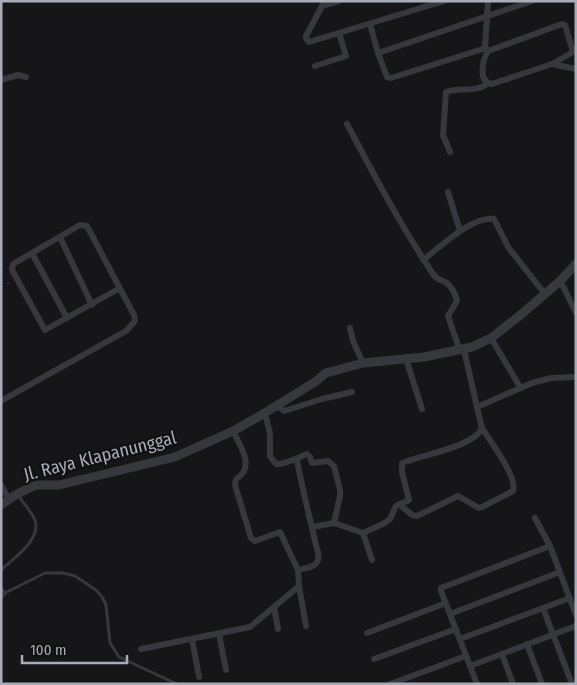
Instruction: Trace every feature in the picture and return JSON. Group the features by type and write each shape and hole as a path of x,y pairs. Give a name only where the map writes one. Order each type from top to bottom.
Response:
{"street":[{"path":"339,1 323,4 306,38 309,42 444,1"},
{"path":"487,84 484,80 483,60 487,49 488,1"},
{"path":"378,53 532,1"},
{"path":"370,24 378,53 388,77 391,78 564,24 573,52 552,64 497,83 487,84 481,88 446,92 443,135 450,152"},
{"path":"315,66 346,56 339,33"},
{"path":"552,64 576,69"},
{"path":"1,80 18,75 26,77"},
{"path":"346,124 423,260 438,280 448,284 457,298 448,316 462,350 482,428 506,466 513,482 513,491 482,508 478,508 458,496 417,516 412,515 399,504"},
{"path":"448,192 460,231"},
{"path":"423,260 460,231 480,220 494,219 508,247 545,294"},
{"path":"1,401 126,331 135,321 134,315 120,288 87,226 80,225 12,267 45,330 92,306 120,288"},
{"path":"60,237 92,306"},
{"path":"32,253 67,318"},
{"name":"Jl. Raya Klapanunggal","path":"5,502 36,485 59,485 168,459 233,431 265,414 315,382 326,372 363,363 406,359 462,350 491,338 559,282 576,264"},
{"path":"559,282 564,286 576,313"},
{"path":"350,328 353,341 363,363"},
{"path":"491,338 520,387"},
{"path":"406,359 422,409"},
{"path":"477,407 520,387 551,378 576,377"},
{"path":"281,403 279,407 284,411 314,401 352,392"},
{"path":"265,414 270,434 269,449 272,461 276,464 282,464 297,460 307,454 315,464 328,461 334,466 340,496 334,523"},
{"path":"313,527 334,523 363,533 383,524 393,515 394,508 408,501 409,498 403,478 402,462 470,440 478,435 482,428"},
{"path":"233,431 245,455 244,470 242,476 236,480 235,485 251,538 255,540 280,532 298,570 306,626"},
{"path":"297,460 319,557 317,563 312,567 298,570"},
{"path":"1,485 5,502"},
{"path":"536,518 550,546 576,614"},
{"path":"363,533 372,560"},
{"path":"474,683 470,666 441,590 443,587 550,546"},
{"path":"450,614 560,572"},
{"path":"142,649 250,626 299,586"},
{"path":"460,639 570,598"},
{"path":"367,633 446,603"},
{"path":"274,607 278,629"},
{"path":"543,608 572,684"},
{"path":"470,666 576,626"},
{"path":"374,660 456,629"},
{"path":"219,634 226,670"},
{"path":"192,639 199,677"},
{"path":"528,644 542,684"},
{"path":"502,654 513,684"},
{"path":"390,684 466,656"}],"lane":[{"path":"1,570 31,540 37,530 34,518 18,494"},
{"path":"1,598 45,573 63,573 75,576 102,597 106,605 110,643 119,657 177,684"},
{"path":"1,588 6,594"}],"path":[{"path":"1,287 11,281"}]}
